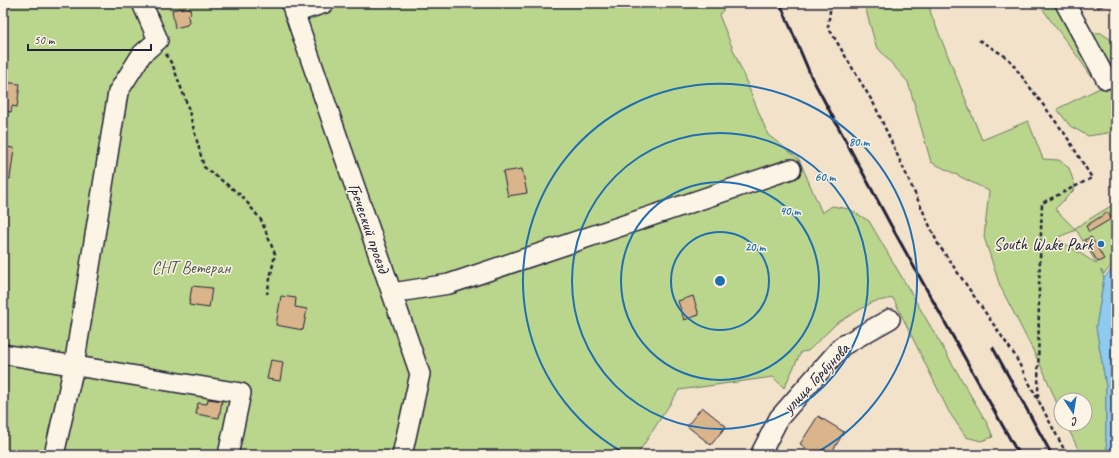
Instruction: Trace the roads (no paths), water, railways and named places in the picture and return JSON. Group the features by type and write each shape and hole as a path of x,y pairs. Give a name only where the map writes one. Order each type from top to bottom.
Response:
{"street":[{"path":"54,455 74,366 118,92 142,54 158,40 142,3"},
{"path":"293,8 325,3"},
{"path":"1065,3 1106,79"},
{"name":"Греческий проезд","path":"293,8 420,374 402,455"},
{"path":"392,293 449,284 791,169"},
{"name":"улица Горбунова","path":"760,455 779,418 842,346 890,319"},
{"path":"3,354 241,393 228,455"}],"water":[{"path":"1116,264 1116,455 1108,455 1106,440 1106,386 1096,327 1104,278"}],"railway":[{"path":"780,3 811,76 894,231 1019,455"},
{"path":"993,348 1052,455"}],"place":[{"name":"South Wake Park","path":"1101,244"}],"park label":[{"name":"СНТ Ветеран","path":"191,267"}]}
